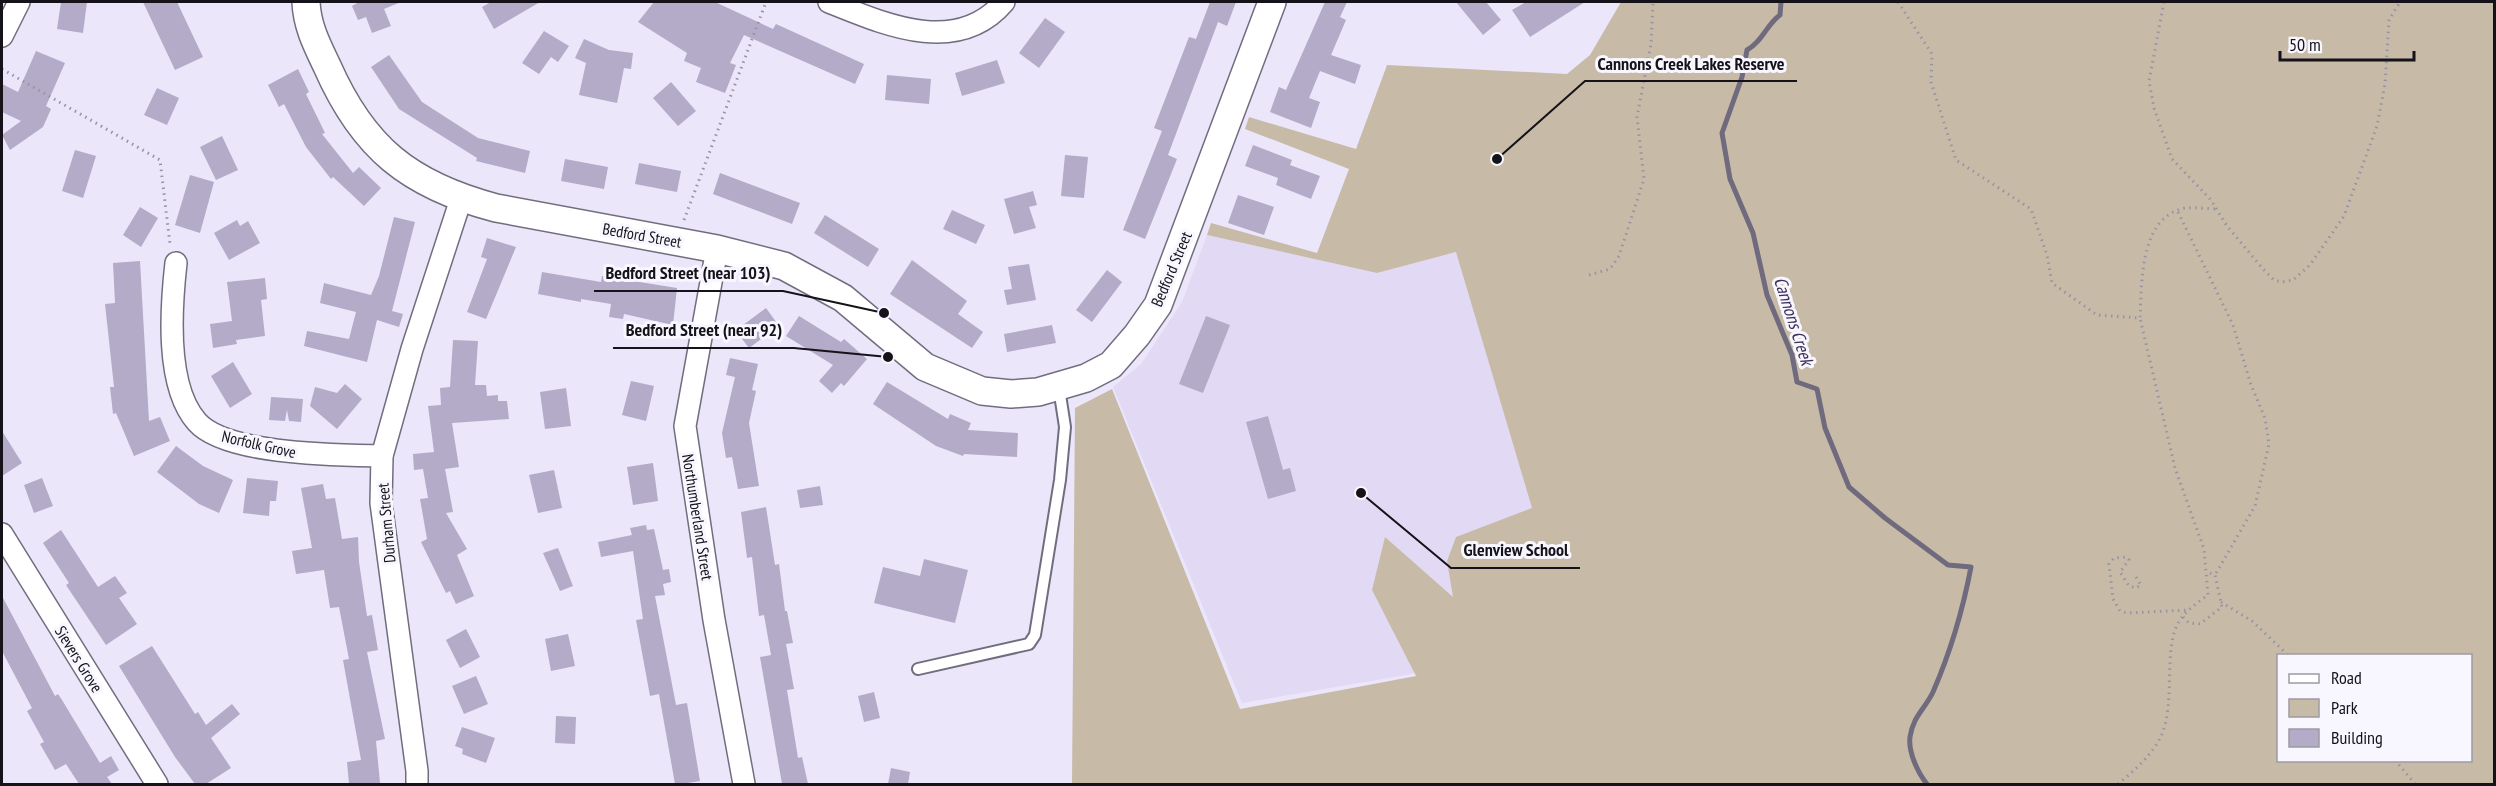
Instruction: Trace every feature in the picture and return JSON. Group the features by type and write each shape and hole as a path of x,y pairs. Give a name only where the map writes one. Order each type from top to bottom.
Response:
{"street":[{"path":"2,36 19,2"},
{"name":"Bedford Street","path":"306,2 307,21 343,103 369,138 404,170 461,199 717,249 771,262 809,278 854,306 925,367 982,391 1011,394 1058,387 1086,378 1111,365 1137,335 1158,305 1272,2"},
{"path":"829,2 924,33 953,32 977,24 995,12 1004,2"},
{"name":"Durham Street","path":"417,784 381,502 382,456 412,349 461,199"},
{"name":"Northumberland Street","path":"717,249 685,426 714,620 744,784"},
{"name":"Norfolk Grove","path":"176,263 172,300 177,378 195,421 217,435 300,454 382,456"},
{"name":"Sievers Grove","path":"2,534 157,784"}],"lane":[{"path":"918,669 1029,644 1035,635 1060,480 1065,427 1058,387"}],"path":[{"path":"676,242 766,2"},
{"path":"1589,275 1610,269 1619,256 1644,179 1637,117 1651,44 1653,2"},
{"path":"1898,2 1932,54 1931,82 1956,160 2031,209 2047,255 2052,283 2097,315 2140,318"},
{"path":"2164,2 2148,74 2152,102 2175,163 2219,209 2227,226 2274,280 2281,282 2293,280 2310,265 2344,216 2377,126 2385,84 2388,20 2400,2"},
{"path":"2,69 160,160 169,240 176,263"},
{"path":"2118,784 2133,772 2161,737 2170,700 2173,638 2183,616 2208,595 2204,549 2175,468 2140,318 2147,250 2153,234 2164,219 2185,208 2219,209"},
{"path":"2178,212 2235,331 2251,385 2265,418 2269,444 2255,506 2215,575 2222,607 2214,616 2200,624 2189,624 2183,616"},
{"path":"2136,577 2141,585 2136,588 2129,586 2120,572 2129,560 2127,557 2122,555 2114,558 2109,564 2113,599 2120,611 2127,613 2188,610"},
{"path":"2207,572 2215,575"},
{"path":"2221,602 2252,621 2287,654"},
{"path":"2397,762 2415,784"}],"shaded area":[{"path":"1207,235 1377,273 1456,252 1618,331 1533,599 1412,674 1242,703 1113,387 1141,364 1182,302"}],"green space":[{"path":"1621,2 2494,2 2494,784 1072,784 1075,408 1112,389 1240,709 1416,676 1372,590 1385,537 1453,597 1447,561 1456,537 1532,508 1456,252 1377,273 1207,235 1211,223 1317,253 1349,169 1245,129 1249,117 1356,149 1387,65 1567,74 1590,55"}],"building":[{"path":"61,2 87,2 83,33 57,29"},
{"path":"143,2 177,2 203,57 175,70"},
{"path":"359,2 401,2 384,9 391,26 372,33 366,17 358,20 352,6"},
{"path":"491,2 540,2 494,29 482,7"},
{"path":"654,2 715,2 773,29 776,24 864,64 855,84 744,35 730,63 736,65 725,93 696,82 701,68 684,61 687,53 638,22"},
{"path":"1210,2 1236,2 1227,26 1218,22 1168,155 1177,159 1145,239 1123,230 1162,131 1154,128 1189,37 1196,39"},
{"path":"1325,2 1347,2 1340,17 1346,20 1331,55 1361,65 1355,84 1320,71 1309,98 1320,102 1311,128 1270,112 1279,87 1286,90"},
{"path":"1456,2 1486,2 1501,20 1483,35"},
{"path":"1526,2 1585,2 1530,37 1512,10"},
{"path":"1045,18 1065,32 1039,68 1019,53"},
{"path":"544,31 569,46 558,62 551,57 539,74 522,63"},
{"path":"584,39 609,50 633,53 631,69 624,68 617,103 579,95 586,63 575,58"},
{"path":"36,51 65,63 46,106 51,109 43,127 10,150 2,135 21,121 2,112 2,84 18,92"},
{"path":"389,55 422,102 478,138 530,151 525,173 476,161 477,158 399,109 371,67"},
{"path":"997,60 1005,83 962,96 955,73"},
{"path":"298,69 309,92 306,94 325,133 322,134 353,173 359,167 381,188 364,206 333,177 331,179 306,147 284,104 279,107 268,85"},
{"path":"887,75 931,79 929,104 885,100"},
{"path":"671,82 696,111 678,126 653,98"},
{"path":"157,88 179,98 167,125 144,115"},
{"path":"222,136 238,170 216,180 200,147"},
{"path":"1253,145 1292,160 1290,165 1320,176 1311,199 1276,185 1278,178 1245,166"},
{"path":"75,150 96,156 83,198 62,191"},
{"path":"1065,155 1088,157 1084,198 1061,196"},
{"path":"565,159 608,167 604,189 561,181"},
{"path":"639,163 681,171 677,192 635,184"},
{"path":"720,173 800,203 792,224 713,194"},
{"path":"190,175 214,182 200,233 175,225"},
{"path":"1033,191 1037,205 1029,207 1036,228 1014,234 1004,199"},
{"path":"1238,195 1274,207 1264,235 1228,223"},
{"path":"140,207 158,218 141,247 123,235"},
{"path":"952,210 985,225 976,244 943,229"},
{"path":"825,215 879,249 868,267 814,233"},
{"path":"394,217 415,222 392,311 403,314 399,327 377,320 367,362 304,346 307,331 349,339 356,312 320,303 324,283 371,295 379,276"},
{"path":"237,220 240,226 248,221 260,243 229,260 214,233"},
{"path":"487,238 516,247 486,319 467,312 487,259 481,257"},
{"path":"912,260 967,301 958,314 983,332 972,348 890,294"},
{"path":"140,261 149,421 160,417 170,441 134,456 116,413 113,414 110,387 114,387 105,304 115,303 113,263"},
{"path":"1029,264 1036,300 1007,305 1004,290 1012,289 1008,267"},
{"path":"1107,270 1122,282 1092,322 1076,310"},
{"path":"542,272 601,282 602,276 677,288 673,325 624,314 623,319 609,317 611,304 581,299 581,302 538,294"},
{"path":"265,278 267,299 261,300 265,336 236,340 237,344 213,348 210,324 232,321 227,282"},
{"path":"766,308 779,326 749,348 739,335 747,330 743,325"},
{"path":"799,316 841,342 844,339 867,359 844,386 841,383 832,393 819,381 833,365 786,336"},
{"path":"1206,316 1230,325 1203,393 1179,384"},
{"path":"1052,325 1056,343 1007,352 1004,334"},
{"path":"453,340 478,341 475,385 486,385 487,396 498,395 498,401 507,401 509,419 452,423 459,467 445,469 453,512 446,513 467,549 457,555 474,596 456,604 450,591 446,593 421,542 427,539 420,499 428,498 423,469 414,470 413,454 434,452 428,406 441,405 440,388 450,387"},
{"path":"730,358 758,364 752,390 756,391 749,423 759,486 738,489 732,457 726,458 722,433 735,377 726,375"},
{"path":"233,362 252,394 230,408 211,376"},
{"path":"631,381 654,386 646,421 622,415"},
{"path":"887,382 948,419 950,414 971,423 968,430 1018,433 1017,457 964,454 963,456 936,446 873,404"},
{"path":"345,384 362,399 337,429 310,406 315,387 337,393"},
{"path":"566,388 571,426 545,429 540,392"},
{"path":"271,397 303,399 301,422 289,421 287,410 285,421 269,420"},
{"path":"1268,416 1283,470 1290,468 1296,491 1268,499 1246,422"},
{"path":"2,431 22,463 2,476"},
{"path":"176,446 203,466 233,480 219,513 199,504 157,472"},
{"path":"653,463 658,501 633,505 627,467"},
{"path":"554,470 562,508 538,513 529,475"},
{"path":"42,478 53,506 34,513 24,485"},
{"path":"247,478 278,481 276,501 270,501 269,516 243,513"},
{"path":"323,484 326,499 335,498 342,539 358,537 359,562 367,616 372,615 378,650 367,652 385,739 376,741 380,783 349,784 347,762 361,760 343,660 349,659 339,607 330,608 324,570 296,574 292,551 312,548 301,488"},
{"path":"820,486 823,505 800,508 797,490"},
{"path":"766,507 775,565 779,564 785,611 787,611 793,643 786,644 794,689 787,690 798,758 802,757 808,784 782,784 760,657 771,655 764,615 759,616 752,557 747,558 741,512"},
{"path":"646,525 647,530 654,529 663,570 669,569 671,582 663,584 665,595 655,596 676,705 687,703 700,781 675,784 659,694 650,696 636,620 643,619 633,551 601,557 598,542 632,535 630,528"},
{"path":"61,530 98,587 115,576 127,593 119,598 137,624 106,645 66,585 69,583 43,543"},
{"path":"558,548 573,586 560,591 543,553"},
{"path":"924,559 968,570 955,623 874,603 883,567 920,576"},
{"path":"2,596 55,696 58,694 100,763 111,756 119,770 107,777 112,784 79,784 66,764 55,770 40,744 44,742 27,711 32,708 2,651"},
{"path":"466,629 480,657 460,668 446,640"},
{"path":"568,634 575,666 551,671 545,639"},
{"path":"152,646 195,714 198,712 206,725 232,704 240,714 211,738 231,768 206,784 195,784 175,757 119,666"},
{"path":"476,676 488,704 464,714 452,686"},
{"path":"874,692 880,718 864,722 858,696"},
{"path":"556,716 576,717 575,744 555,743"},
{"path":"462,727 495,738 486,763 462,754 463,749 455,746"},
{"path":"891,768 910,772 908,784 888,784"}],"waterway":[{"name":"Cannons Creek","path":"1781,2 1780,15 1747,50 1742,77 1722,133 1730,179 1753,233 1767,295 1792,355 1797,382 1817,389 1825,428 1849,487 1885,518 1948,565 1971,567 1960,615 1945,662 1930,698 1916,718 1910,737 1914,762 1927,784"}],"place":[{"name":"Cannons Creek Lakes Reserve","path":"1497,159"},
{"name":"Bedford Street (near 103)","path":"884,313"},
{"name":"Bedford Street (near 92)","path":"888,357"},
{"name":"Glenview School","path":"1361,493"}]}
